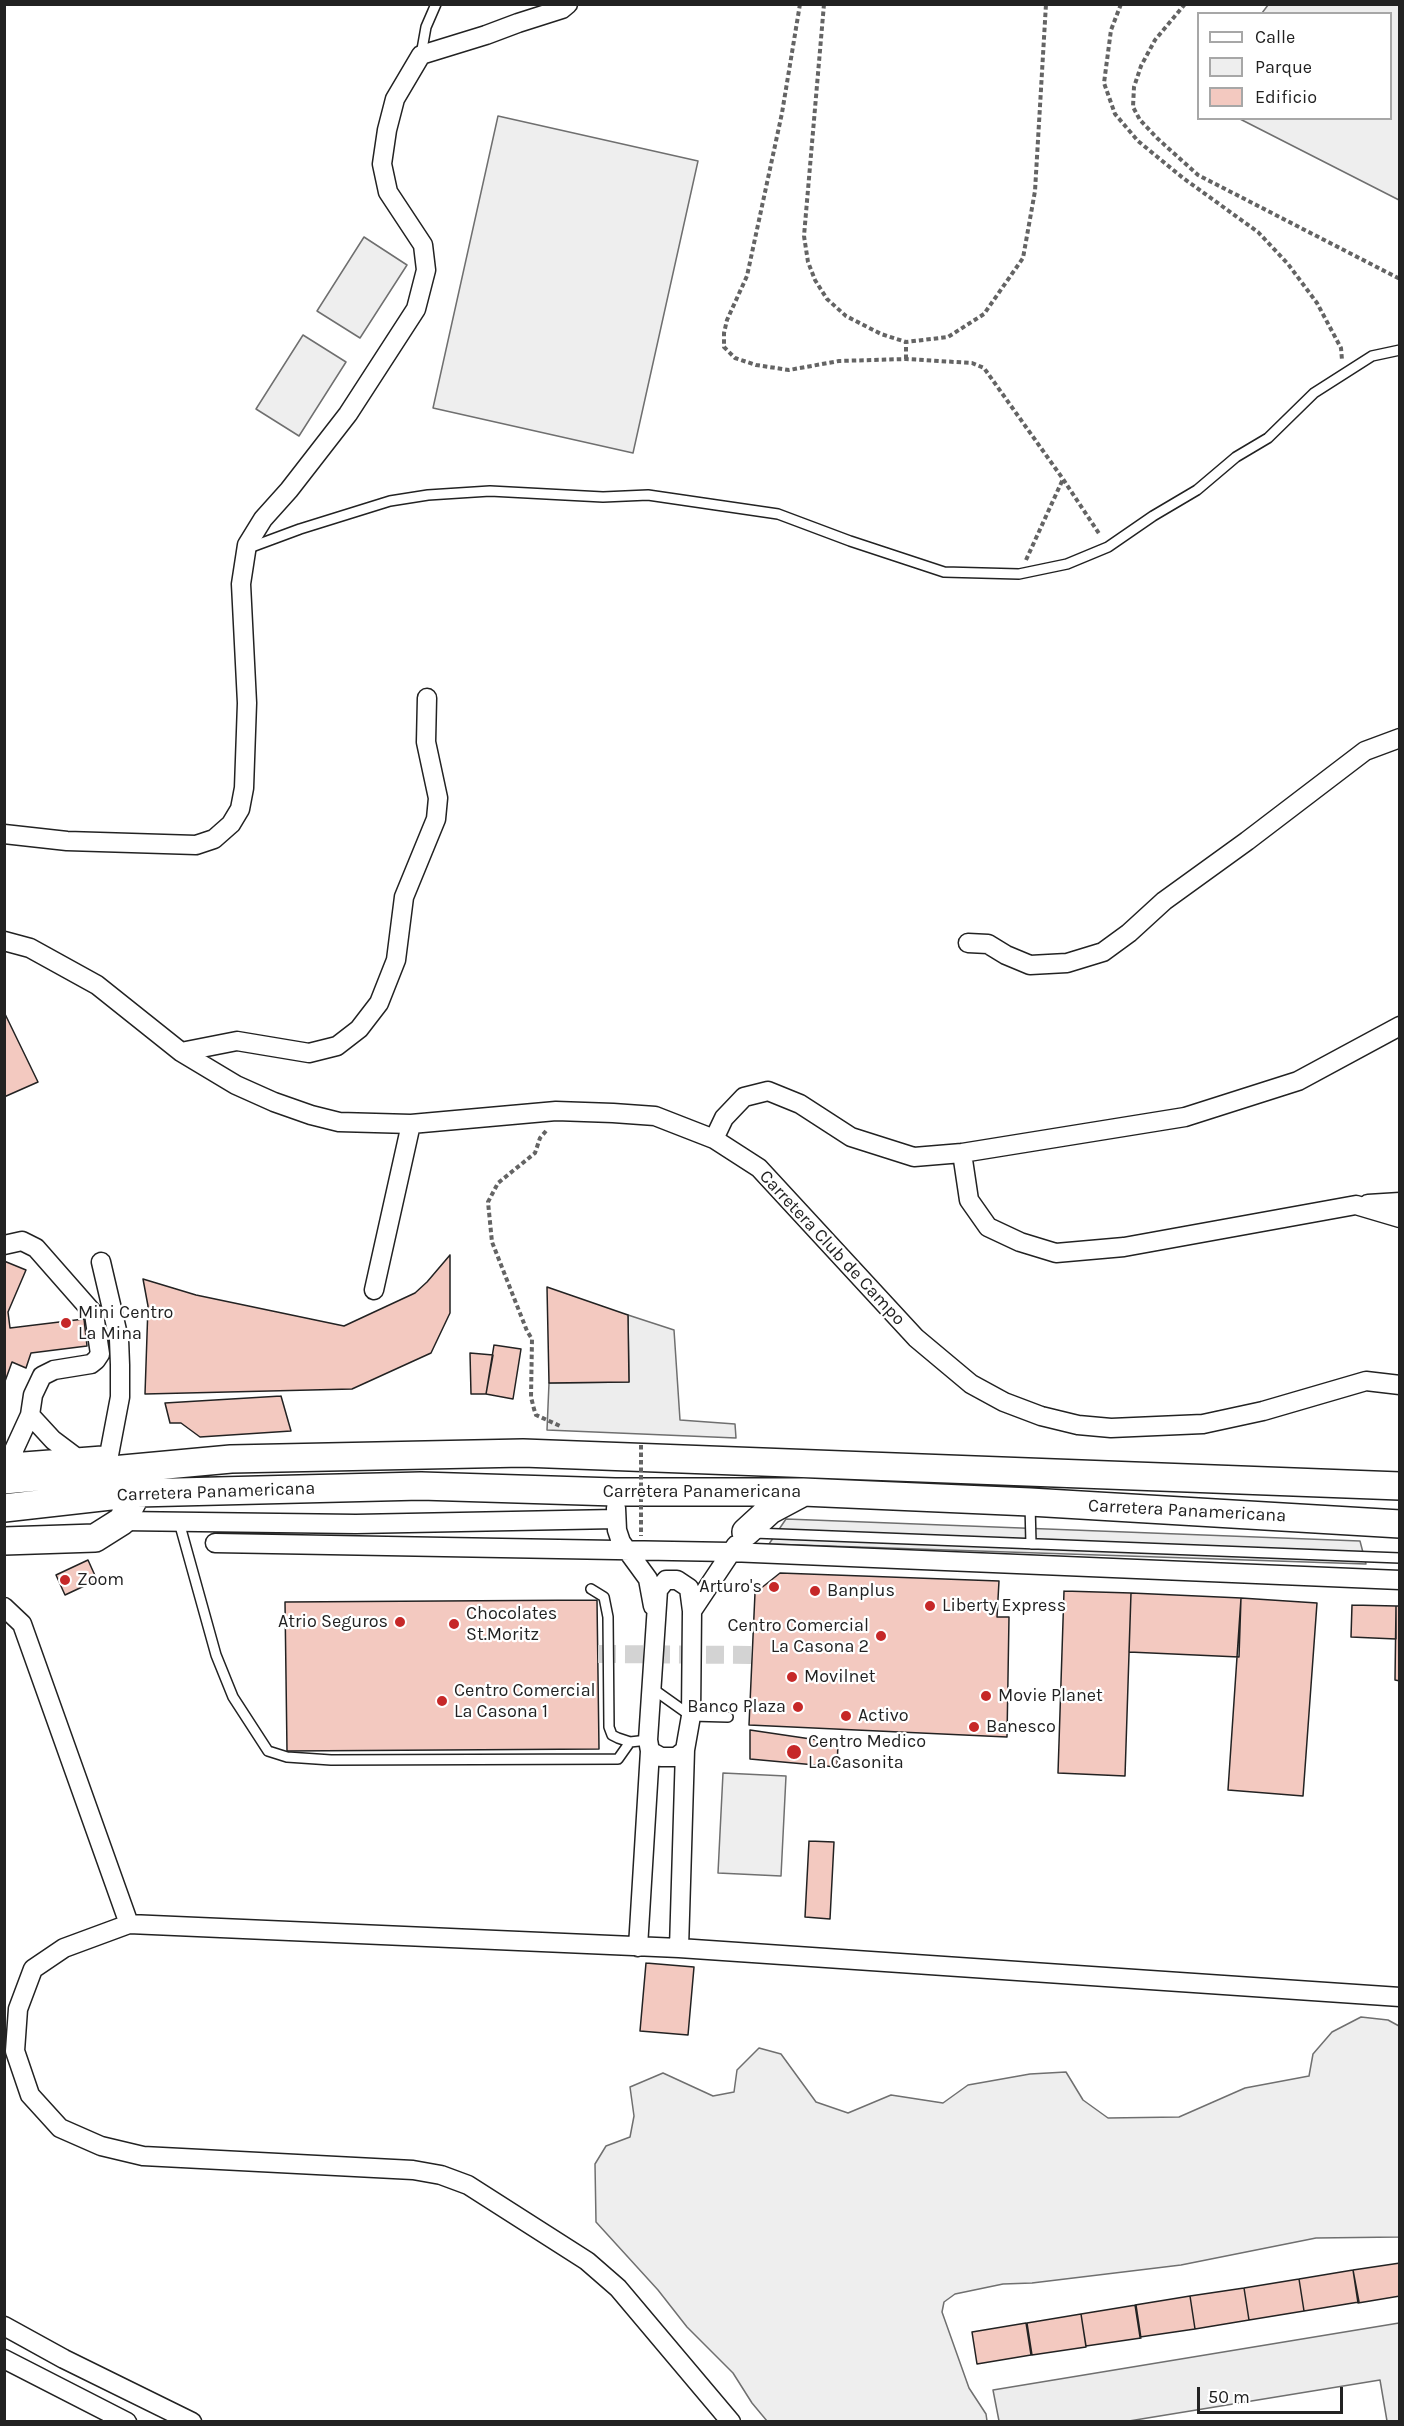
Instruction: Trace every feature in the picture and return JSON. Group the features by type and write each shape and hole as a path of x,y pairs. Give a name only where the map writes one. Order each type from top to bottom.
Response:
{"main road":[{"name":"Carretera Panamericana","path":"6,1468 231,1459 524,1453 1400,1486"},
{"path":"109,1455 231,1459"},
{"path":"1364,1484 1400,1473"},
{"name":"Carretera Panamericana","path":"4,1508 137,1493 421,1485 615,1492 803,1492 1030,1502 1400,1524"},
{"path":"738,1542 770,1510 803,1492"},
{"path":"4,1555 95,1538 122,1521 137,1493"},
{"path":"4,1541 95,1538"}],"street":[{"path":"4,834 67,841 196,845 214,838 231,825 240,809 243,788 247,703 242,584 246,549 263,519 289,490 348,414 416,309 426,270 423,245 388,192 382,164 395,99 421,56 562,9 568,4"},
{"path":"181,1052 237,1041 309,1053 337,1046 360,1029 379,1003 396,960 404,897 436,819 438,798 426,742 427,698"},
{"path":"968,943 988,944 1006,956 1030,965 1067,963 1103,951 1129,933 1164,901 1365,751 1400,738"},
{"name":"Carretera Club de Campo","path":"4,941 30,948 97,985 181,1052 236,1085 311,1115 339,1122 411,1124 560,1111 655,1116 714,1138 759,1168 916,1338 971,1384 1004,1402 1032,1413 1078,1425 1111,1428 1191,1425 1263,1411 1366,1381 1400,1385"},
{"path":"714,1138 724,1118 744,1097 768,1091 800,1104 850,1137 914,1156 962,1153 1185,1117 1298,1081 1400,1026"},
{"path":"374,1290 411,1124"},
{"path":"962,1153 969,1200 988,1227 1020,1242 1056,1253 1124,1246 1356,1205 1400,1202"},
{"path":"1356,1205 1400,1218"},
{"path":"4,1245 22,1241 36,1248 94,1314 100,1354 91,1364 54,1370 42,1376 33,1395 30,1415 6,1468"},
{"path":"6,1468 109,1455 120,1397 119,1340 101,1262"},
{"path":"30,1415 53,1440 77,1458"},
{"path":"615,1492 616,1519 621,1542 648,1579 655,1620"},
{"path":"122,1521 356,1524 616,1519"},
{"path":"692,1611 738,1542"},
{"path":"215,1543 626,1551 738,1542 1400,1580"},
{"path":"638,1947 642,1744 651,1688 658,1590 666,1580 677,1580 689,1588 692,1611 691,1716 685,1750 679,1948"},
{"path":"4,1607 22,1624 129,1924"},
{"path":"642,1744 661,1757 676,1756 685,1750"},
{"path":"731,2421 618,2288 587,2261 468,2185 441,2175 414,2170 143,2156 101,2146 60,2128 30,2095 15,2051 18,2009 33,1969 64,1948 129,1924 679,1948 1400,1996"},
{"path":"4,2326 64,2359 192,2421"},
{"path":"4,2359 127,2421"}],"lane":[{"path":"421,56 426,27 436,4"},
{"path":"246,549 300,529 390,501 428,495 490,491 603,497 648,495 778,514 944,572 1019,574 1067,564 1108,547 1197,490 1236,457 1268,438 1314,393 1372,356 1400,350"},
{"path":"1030,1502 1032,1544"},
{"path":"179,1522 216,1655 233,1697 268,1751 286,1757 331,1760 618,1760 642,1744"},
{"path":"738,1542 1032,1544 1400,1558"},
{"path":"591,1589 604,1597 608,1617 609,1727 612,1735 642,1744"},
{"path":"651,1688 691,1716 728,1717"}],"path":[{"path":"800,4 782,113 747,276 727,320 724,347 735,358 756,365 789,370 839,362 906,359 972,363 984,369 1064,479 1108,547"},
{"path":"824,4 804,236 808,262 815,280 827,299 846,316 881,334 906,342 948,337 984,314 1023,258 1035,191 1046,4"},
{"path":"1121,4 1111,30 1104,83 1115,114 1138,141 1183,178 1258,232 1288,264 1317,303 1341,348 1343,367 1341,376"},
{"path":"1185,4 1155,40 1141,66 1134,87 1133,107 1140,120 1198,175 1400,279"},
{"path":"906,342 906,359"},
{"path":"1019,574 1064,479"},
{"path":"560,1111 556,1120 540,1138 534,1153 498,1183 488,1202 492,1242 532,1339 531,1397 536,1415 560,1426"},
{"path":"641,1445 641,1536"}],"green space":[{"path":"1268,5 1399,5 1399,200 1242,120 1392,120 1392,12 1263,12"},
{"path":"498,116 698,161 633,453 433,408"},
{"path":"364,237 407,265 360,338 317,311"},
{"path":"303,335 346,362 299,436 256,409"},
{"path":"723,1773 786,1776 781,1876 718,1873"},
{"path":"1361,2017 1388,2020 1399,2026 1399,2237 1316,2238 1181,2265 1032,2283 1003,2284 955,2294 944,2302 942,2312 969,2388 986,2414 987,2421 767,2421 752,2403 733,2373 687,2327 658,2290 596,2222 595,2164 606,2146 630,2137 634,2116 630,2087 663,2073 713,2096 734,2092 737,2070 759,2048 781,2054 816,2102 848,2113 891,2095 943,2103 968,2085 1030,2074 1066,2072 1083,2100 1108,2118 1179,2117 1245,2088 1309,2076 1313,2054 1332,2032"}],"shaded area":[{"path":"628,1315 674,1330 680,1420 735,1424 736,1438 547,1430 549,1383 629,1382"},
{"path":"786,1519 1360,1541 1366,1564 769,1544"},
{"path":"1399,2323 1399,2421 1387,2421 1380,2380 1129,2421 999,2421 993,2390"}],"building":[{"path":"4,1015 38,1082 4,1097"},
{"path":"450,1255 450,1313 431,1353 352,1389 145,1394 148,1306 143,1279 196,1295 344,1326 415,1293"},
{"name":"Mini Centro La Mina","path":"4,1261 26,1270 8,1312 10,1328 84,1319 87,1346 31,1353 26,1368 12,1362 4,1384"},
{"path":"547,1287 628,1315 629,1382 549,1383"},
{"path":"494,1345 521,1349 513,1399 486,1394"},
{"path":"470,1353 493,1355 486,1394 471,1394"},
{"path":"281,1396 291,1431 200,1437 181,1423 170,1423 165,1403"},
{"path":"88,1560 97,1580 65,1595 56,1575"},
{"name":"Centro Comercial La Casona 2","path":"780,1573 999,1581 997,1617 1009,1617 1007,1737 749,1725 755,1593"},
{"path":"1064,1591 1131,1593 1125,1776 1058,1773"},
{"path":"1131,1593 1241,1598 1239,1657 1129,1652"},
{"path":"1241,1598 1317,1603 1303,1796 1228,1790"},
{"name":"Centro Comercial La Casona 1","path":"597,1600 599,1749 287,1751 285,1602"},
{"path":"1352,1605 1396,1606 1396,1639 1351,1637"},
{"path":"1396,1606 1400,1606 1400,1681 1395,1680"},
{"name":"Centro Medico La Casonita","path":"750,1730 838,1743 837,1767 750,1759"},
{"path":"809,1841 834,1842 830,1919 805,1917"},
{"path":"646,1963 694,1967 688,2035 640,2031"},
{"path":"1400,2263 1400,2296 1358,2303 1353,2270"},
{"path":"1353,2270 1359,2302 1304,2311 1299,2279"},
{"path":"1299,2279 1304,2311 1249,2320 1244,2288"},
{"path":"1244,2288 1249,2320 1195,2329 1190,2296"},
{"path":"1190,2296 1195,2329 1140,2337 1135,2305"},
{"path":"1136,2305 1141,2338 1086,2346 1081,2314"},
{"path":"1081,2314 1086,2347 1032,2355 1027,2323"},
{"path":"1026,2323 1031,2355 977,2364 972,2332"}],"tunnel":[{"path":"598,1654 753,1655"}],"place":[{"name":"Mini Centro La Mina","path":"66,1323"},
{"name":"Zoom","path":"65,1580"},
{"name":"Arturo's","path":"774,1587"},
{"name":"Banplus","path":"815,1591"},
{"name":"Liberty Express","path":"930,1606"},
{"name":"Atrio Seguros","path":"400,1622"},
{"name":"Chocolates St.Moritz","path":"454,1624"},
{"name":"Centro Comercial La Casona 2","path":"881,1636"},
{"name":"Movilnet","path":"792,1677"},
{"name":"Movie Planet","path":"986,1696"},
{"name":"Centro Comercial La Casona 1","path":"442,1701"},
{"name":"Banco Plaza","path":"798,1707"},
{"name":"Activo","path":"846,1716"},
{"name":"Banesco","path":"974,1727"},
{"name":"Centro Medico La Casonita","path":"794,1752"}]}
